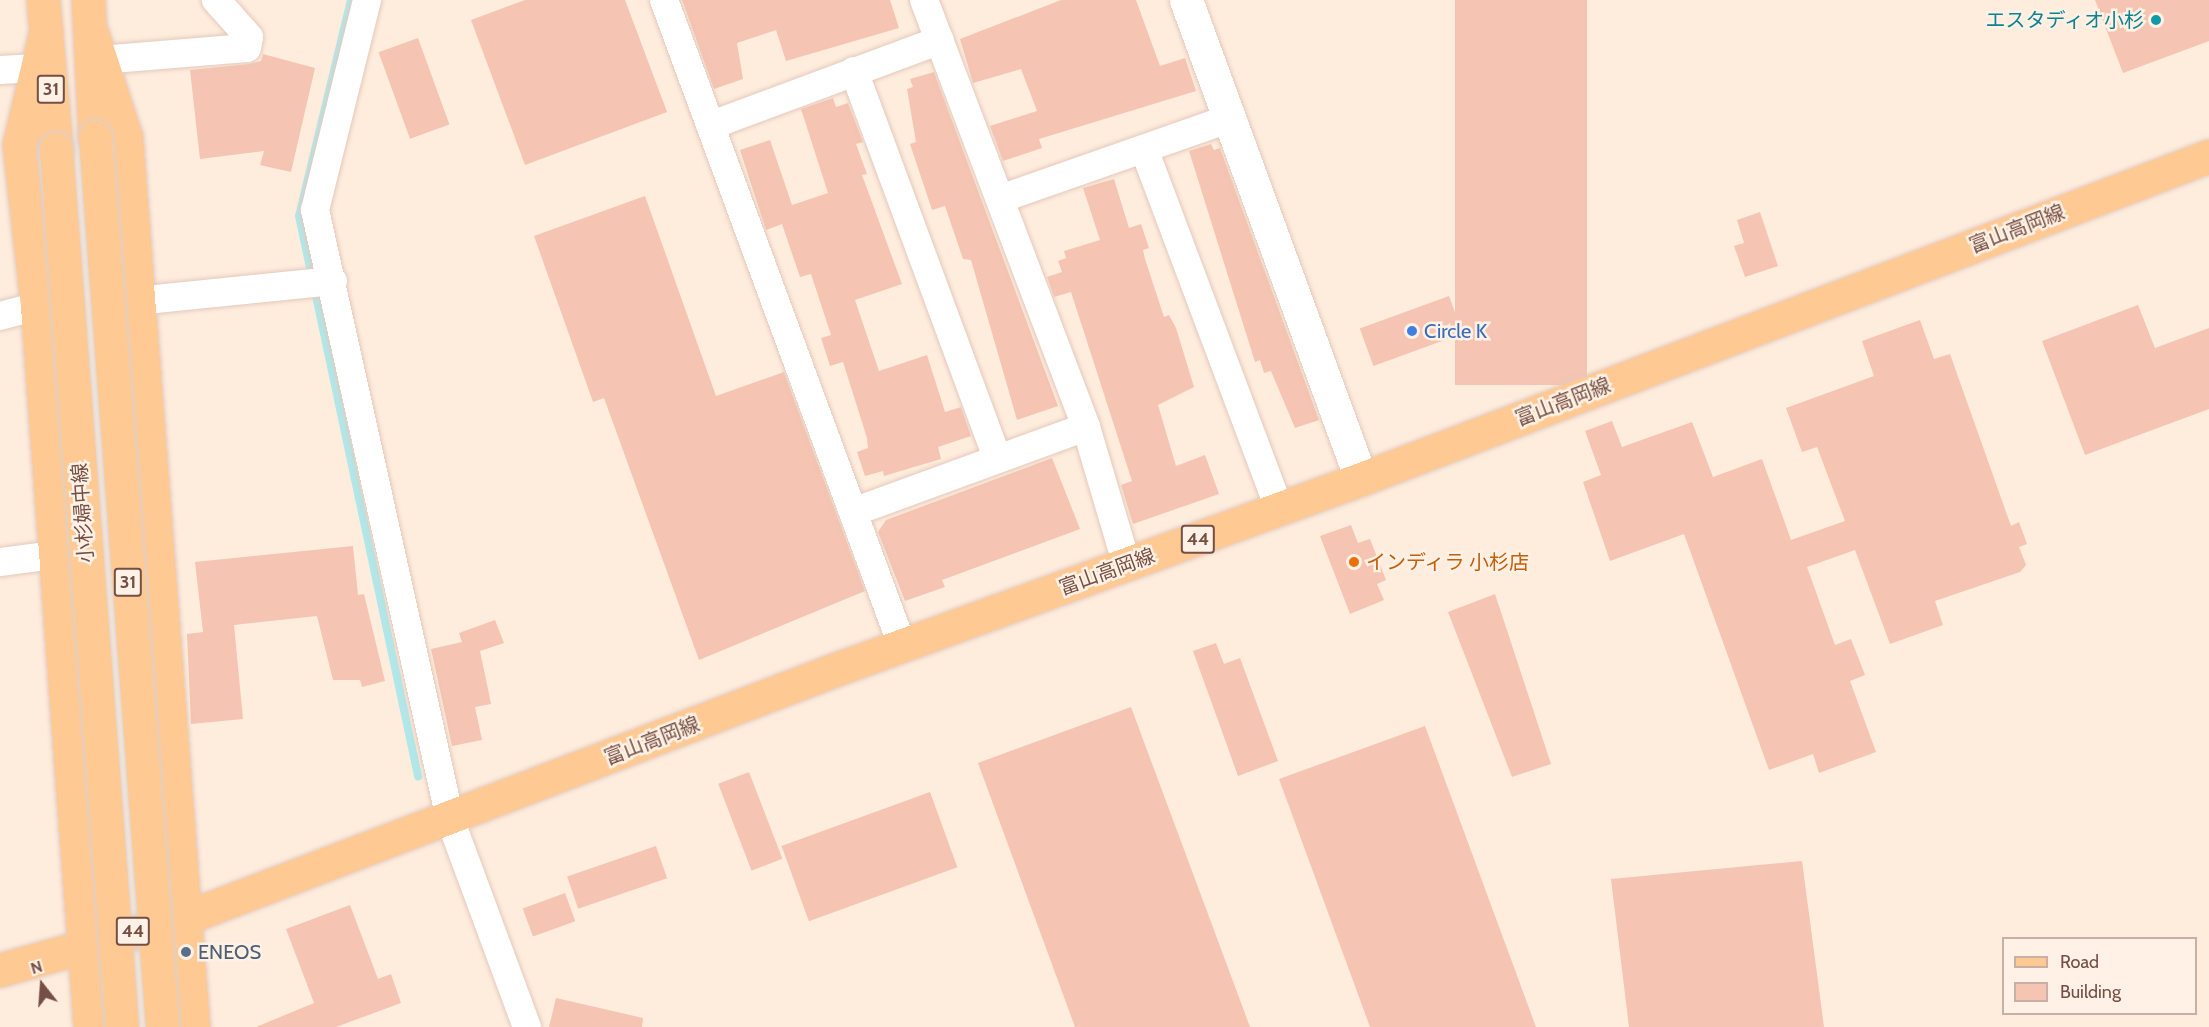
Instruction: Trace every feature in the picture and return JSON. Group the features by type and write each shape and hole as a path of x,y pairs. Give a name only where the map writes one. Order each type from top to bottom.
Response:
{"main road":[{"name":"小杉婦中線","path":"44,15 122,1027"},
{"name":"31","path":"44,15 37,68 19,145 37,306 82,945 90,1027"},
{"name":"小杉婦中線","path":"93,30 95,137 162,1027"},
{"name":"31","path":"93,30 126,138 136,301 193,1027"},
{"name":"富山高岡線","path":"0,970 82,945 185,918 902,645 1361,479 2209,156"}],"street":[{"path":"93,30 247,48 249,37 216,0"},
{"path":"367,0 315,210 333,281 416,686 450,819 527,1027"},
{"path":"664,0 856,511 902,645"},
{"path":"924,0 1086,427 1127,565"},
{"path":"1186,0 1361,479"},
{"path":"712,125 940,40"},
{"path":"0,70 37,68"},
{"path":"854,71 997,458"},
{"path":"1000,199 1229,119"},
{"path":"1144,149 1279,509"},
{"path":"136,301 333,281"},
{"path":"0,316 37,306"},
{"path":"856,511 1086,427"},
{"path":"0,562 54,555"}],"building":[{"path":"525,0 625,0 667,112 525,165 471,20"},
{"path":"682,0 890,0 899,28 786,61 776,30 737,43 743,79 714,89"},
{"path":"1061,0 1136,0 1160,66 1185,58 1196,91 1039,139 1042,148 1003,161 990,126 1037,111 1021,69 973,83 960,39"},
{"path":"1455,0 1587,0 1587,385 1455,385"},
{"name":"エスタディオ小杉","path":"2095,0 2209,0 2209,41 2123,73"},
{"path":"418,38 449,124 410,139 379,52"},
{"path":"263,54 315,68 291,172 260,165 264,151 200,159 190,70 249,64 261,61"},
{"path":"934,72 1058,406 1017,420 971,260 963,259 945,206 932,210 910,144 916,142 907,89 913,87 910,79"},
{"path":"833,98 836,107 848,103 863,142 856,144 867,174 862,175 902,284 855,300 879,371 927,355 945,412 961,407 971,436 938,447 941,459 884,476 883,471 865,476 857,452 868,448 867,438 843,362 830,366 821,338 831,335 811,274 800,277 782,224 766,230 740,150 770,140 792,205 828,193 801,109"},
{"path":"1211,144 1214,150 1220,148 1319,420 1295,428 1271,371 1264,373 1260,360 1255,362 1189,151"},
{"path":"1114,179 1129,228 1141,224 1149,248 1143,250 1145,259 1164,317 1169,315 1176,328 1194,387 1158,405 1176,466 1205,455 1219,494 1133,524 1121,485 1132,481 1071,292 1054,297 1047,277 1062,272 1058,261 1066,258 1064,251 1100,240 1083,188"},
{"path":"645,196 716,396 784,372 865,591 699,660 604,398 593,402 534,236"},
{"path":"1760,212 1778,266 1745,277 1734,246 1744,243 1737,220"},
{"name":"Circle K","path":"1449,296 1463,334 1373,366 1360,328"},
{"path":"2138,305 2155,348 2209,328 2209,409 2085,455 2042,341"},
{"path":"1920,320 1934,359 1950,354 2011,526 2019,522 2027,544 2019,547 2026,565 2020,572 1935,601 1943,625 1890,644 1855,550 1807,567 1835,645 1851,639 1865,675 1850,681 1876,752 1819,773 1813,754 1769,770 1684,534 1610,561 1583,482 1601,475 1585,431 1612,421 1622,447 1692,422 1713,477 1762,459 1791,540 1845,521 1817,447 1802,452 1786,408 1874,376 1862,341"},
{"path":"1052,458 1080,529 942,580 945,587 905,601 878,532 886,520"},
{"name":"インディラ 小杉店","path":"1351,525 1358,543 1370,539 1386,580 1377,584 1384,600 1350,614 1320,536"},
{"path":"353,546 358,595 364,594 385,681 362,687 360,680 333,680 317,616 234,625 243,719 191,724 187,634 203,632 195,562"},
{"path":"1495,594 1551,764 1512,777 1448,612"},
{"path":"495,620 504,643 480,651 491,704 475,707 482,740 452,746 431,649 462,642 459,633"},
{"path":"1216,643 1224,664 1240,658 1278,761 1238,776 1193,651"},
{"path":"1131,707 1250,1027 1075,1027 978,763"},
{"path":"1425,726 1536,1027 1370,1027 1279,779"},
{"path":"749,772 782,859 752,871 718,784"},
{"path":"930,792 957,867 809,921 782,846"},
{"path":"656,846 667,878 578,909 567,877"},
{"path":"1802,861 1824,1027 1629,1027 1611,879"},
{"path":"565,893 575,921 533,937 523,908"},
{"path":"350,905 378,979 391,974 401,1003 336,1027 256,1027 314,1003 286,929"},
{"path":"556,998 643,1018 642,1027 549,1027"}],"waterway":[{"path":"351,0 299,216 418,776"}],"place":[{"name":"エスタディオ小杉","path":"2156,20"},
{"name":"Circle K","path":"1412,331"},
{"name":"インディラ 小杉店","path":"1354,562"},
{"name":"ENEOS","path":"186,952"}]}
